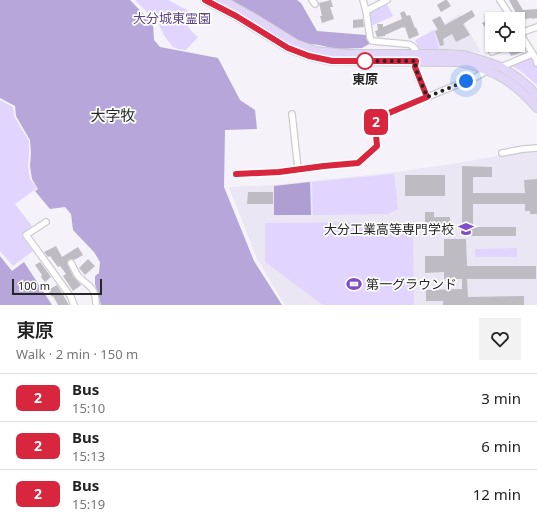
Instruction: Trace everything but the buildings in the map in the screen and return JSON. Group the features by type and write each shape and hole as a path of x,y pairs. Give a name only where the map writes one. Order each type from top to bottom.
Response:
{"street":[{"path":"205,0 236,16 288,48 309,56 332,61 416,58 446,54 464,56 501,67 518,78 537,96"},
{"path":"222,0 296,44 315,51 416,58 474,65 502,77 523,92 537,108"},
{"path":"363,0 370,38 372,41 410,44 416,51 415,67 427,97"},
{"path":"366,11 387,0"},
{"path":"500,0 508,12"},
{"path":"525,33 537,26"},
{"path":"501,67 535,59 525,44"},
{"path":"236,174 279,172 358,163 377,146 375,123 384,115 478,76 488,70"},
{"path":"292,114 298,169"},
{"path":"502,153 537,148"},
{"path":"46,222 26,236 71,297 74,305"},
{"path":"71,263 78,276 89,284 94,290 96,295 95,304"}],"shaded area":[{"path":"0,0 130,0 153,24 154,40 160,47 218,58 240,100 255,110 257,129 225,130 224,187 254,261 282,305 101,305 95,284 95,276 99,273 100,262 94,252 73,230 71,214 65,207 50,209 35,191 38,189 32,179 30,166 30,140 16,116 15,106 0,98"},
{"path":"219,0 297,0 301,3 317,31 366,35 371,43 362,48 337,49 293,42"},
{"path":"460,14 481,53 456,49 439,49 434,30"},
{"name":"大分工業高等専門学校","path":"537,150 537,305 285,305 257,259 229,187 274,185 389,173"},
{"path":"310,182 311,215 274,215 274,186"},
{"path":"0,256 12,271 24,262 52,305 0,305"}],"green space":[{"name":"大分城東霊園","path":"135,0 168,0 189,11 186,17 186,23 198,37 186,50 173,47 165,37 157,21"},
{"path":"387,4 393,16 371,26 369,12"},
{"path":"434,30 439,49 420,50 415,40"},
{"path":"530,56 537,67 537,85 519,70 510,65"},
{"path":"0,100 13,107 14,116 29,141 28,165 30,179 37,188 15,204 32,226 21,235 33,251 13,266 0,251"},
{"path":"394,174 398,209 388,214 313,215 312,182"},
{"name":"第一グラウンド","path":"405,222 413,229 414,305 323,305 265,262 265,223"},
{"path":"517,248 517,257 475,257 475,249"}],"bus line":[{"name":"2","path":"205,0 236,16 288,48 309,56 332,61 416,61 415,67 427,97 384,115 375,123 377,146 358,163 279,172 236,174"}],"place":[{"name":"東原","path":"365,61"},
{"name":"大分工業高等専門学校","path":"466,229"},
{"name":"第一グラウンド","path":"354,284"}],"district":[{"name":"大字牧","path":"113,115"}],"route":[{"path":"365,61 416,61 415,67 427,97 466,81"}]}
